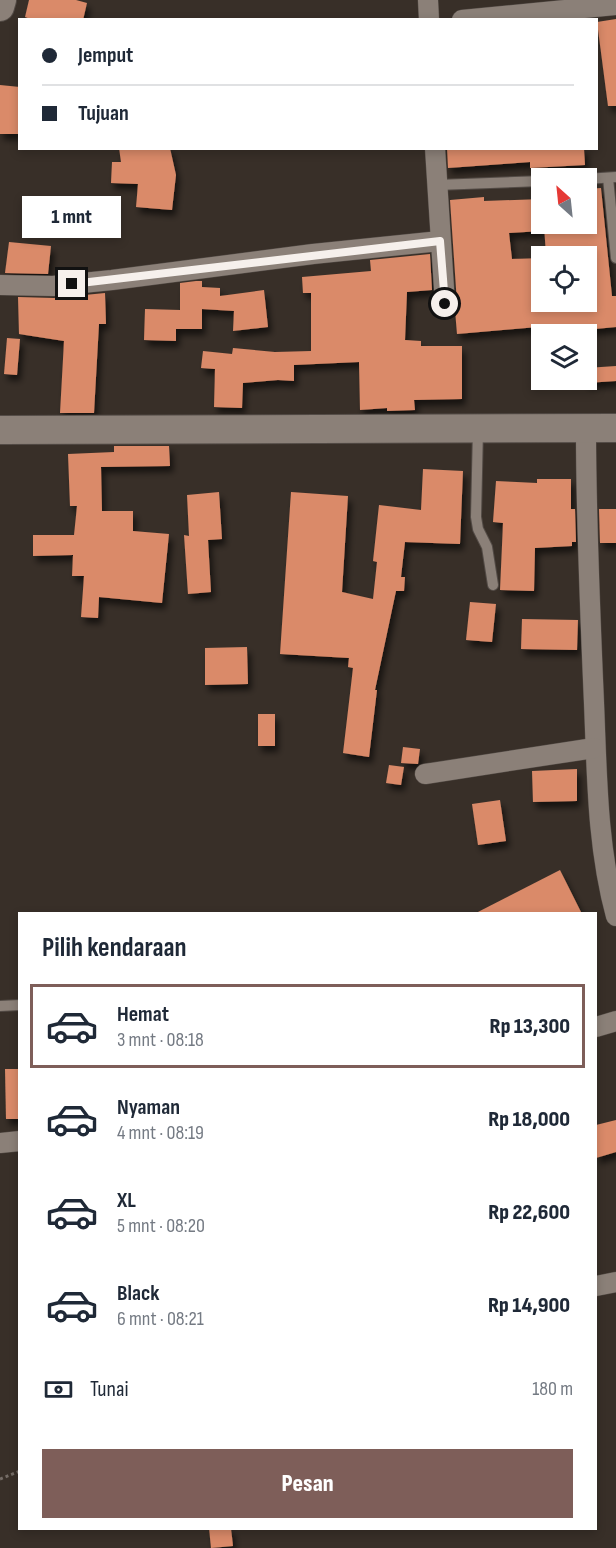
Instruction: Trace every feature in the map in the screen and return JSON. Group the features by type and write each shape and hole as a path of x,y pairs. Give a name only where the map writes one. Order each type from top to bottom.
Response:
{"main road":[{"path":"0,8 2,0"},
{"path":"0,430 616,428"}],"street":[{"path":"428,0 429,18"},
{"path":"483,18 616,5"},
{"path":"435,150 445,304"},
{"path":"0,285 52,286 102,281 313,254 440,241"},
{"path":"586,429 587,560 594,748 606,878 616,916"},
{"path":"425,774 594,748"},
{"path":"597,1027 616,1021"},
{"path":"0,1143 18,1141"},
{"path":"597,1286 616,1282"}],"lane":[{"path":"597,179 612,178 616,258"},
{"path":"437,185 531,181"},
{"path":"478,429 476,517 478,528 487,547 493,585"},
{"path":"0,1006 18,1005"}],"path":[{"path":"0,1479 18,1472"}],"building":[{"path":"29,0 76,0 87,3 83,18 25,17"},
{"path":"616,19 616,106 608,106 598,22"},
{"path":"0,85 18,87 18,134 0,134"},
{"path":"119,150 170,150 176,175 172,210 136,207 138,184 111,183 112,162 121,162"},
{"path":"447,150 584,150 585,165 530,168 530,162 448,168"},
{"path":"597,188 601,188 612,296 616,296 616,327 597,329 597,324 531,324 531,328 457,334 450,200 484,197 484,201 531,199 531,232 509,233 512,259 531,258 531,312 597,312 597,246 545,246 545,234 597,234"},
{"path":"9,242 51,246 48,274 5,273"},
{"path":"430,254 432,290 407,292 405,340 421,341 421,346 462,346 462,399 414,400 415,410 387,411 387,408 360,410 359,362 294,365 294,381 243,383 242,408 214,407 215,369 201,368 203,351 232,354 233,348 275,352 311,351 311,293 303,293 302,277 371,271 370,260"},
{"path":"202,281 202,287 220,288 220,296 264,290 268,327 233,331 234,311 202,309 202,329 176,329 176,341 144,340 145,309 180,310 180,283"},
{"path":"105,293 106,324 99,324 94,413 60,413 64,341 19,334 18,297 54,298"},
{"path":"7,338 20,339 17,375 4,374"},
{"path":"616,366 616,381 597,382 597,367"},
{"path":"114,446 169,446 170,466 101,467 102,511 133,511 133,531 169,534 162,603 99,597 98,618 81,617 84,576 72,576 73,555 33,556 33,535 74,535 77,506 70,506 68,454 114,452"},
{"path":"423,469 463,471 460,544 405,542 401,577 405,577 404,591 396,591 375,690 377,690 369,757 343,753 353,668 348,667 349,658 280,654 291,492 348,496 342,592 373,599 377,562 373,561 379,505 421,510"},
{"path":"537,479 571,479 571,509 575,509 576,542 572,542 572,546 535,548 534,591 500,590 503,523 493,522 496,481 537,483"},
{"path":"219,492 222,539 208,540 211,592 188,594 184,535 189,536 187,495"},
{"path":"599,509 616,509 616,543 600,543"},
{"path":"470,602 496,604 492,642 466,640"},
{"path":"522,619 578,620 577,650 521,649"},
{"path":"247,647 248,684 205,685 205,648"},
{"path":"258,714 275,714 275,746 258,746"},
{"path":"403,747 420,749 418,764 401,763"},
{"path":"389,765 404,767 401,785 386,783"},
{"path":"577,769 577,801 533,802 532,771"},
{"path":"500,800 506,841 478,845 472,804"},
{"path":"560,870 581,912 478,912"},
{"path":"5,1069 18,1069 18,1119 6,1119"},
{"path":"616,1120 616,1152 597,1158 597,1125"},
{"path":"209,1530 231,1530 233,1546 211,1548"}],"route":[{"path":"72,284 313,254 440,241 445,304"}]}
